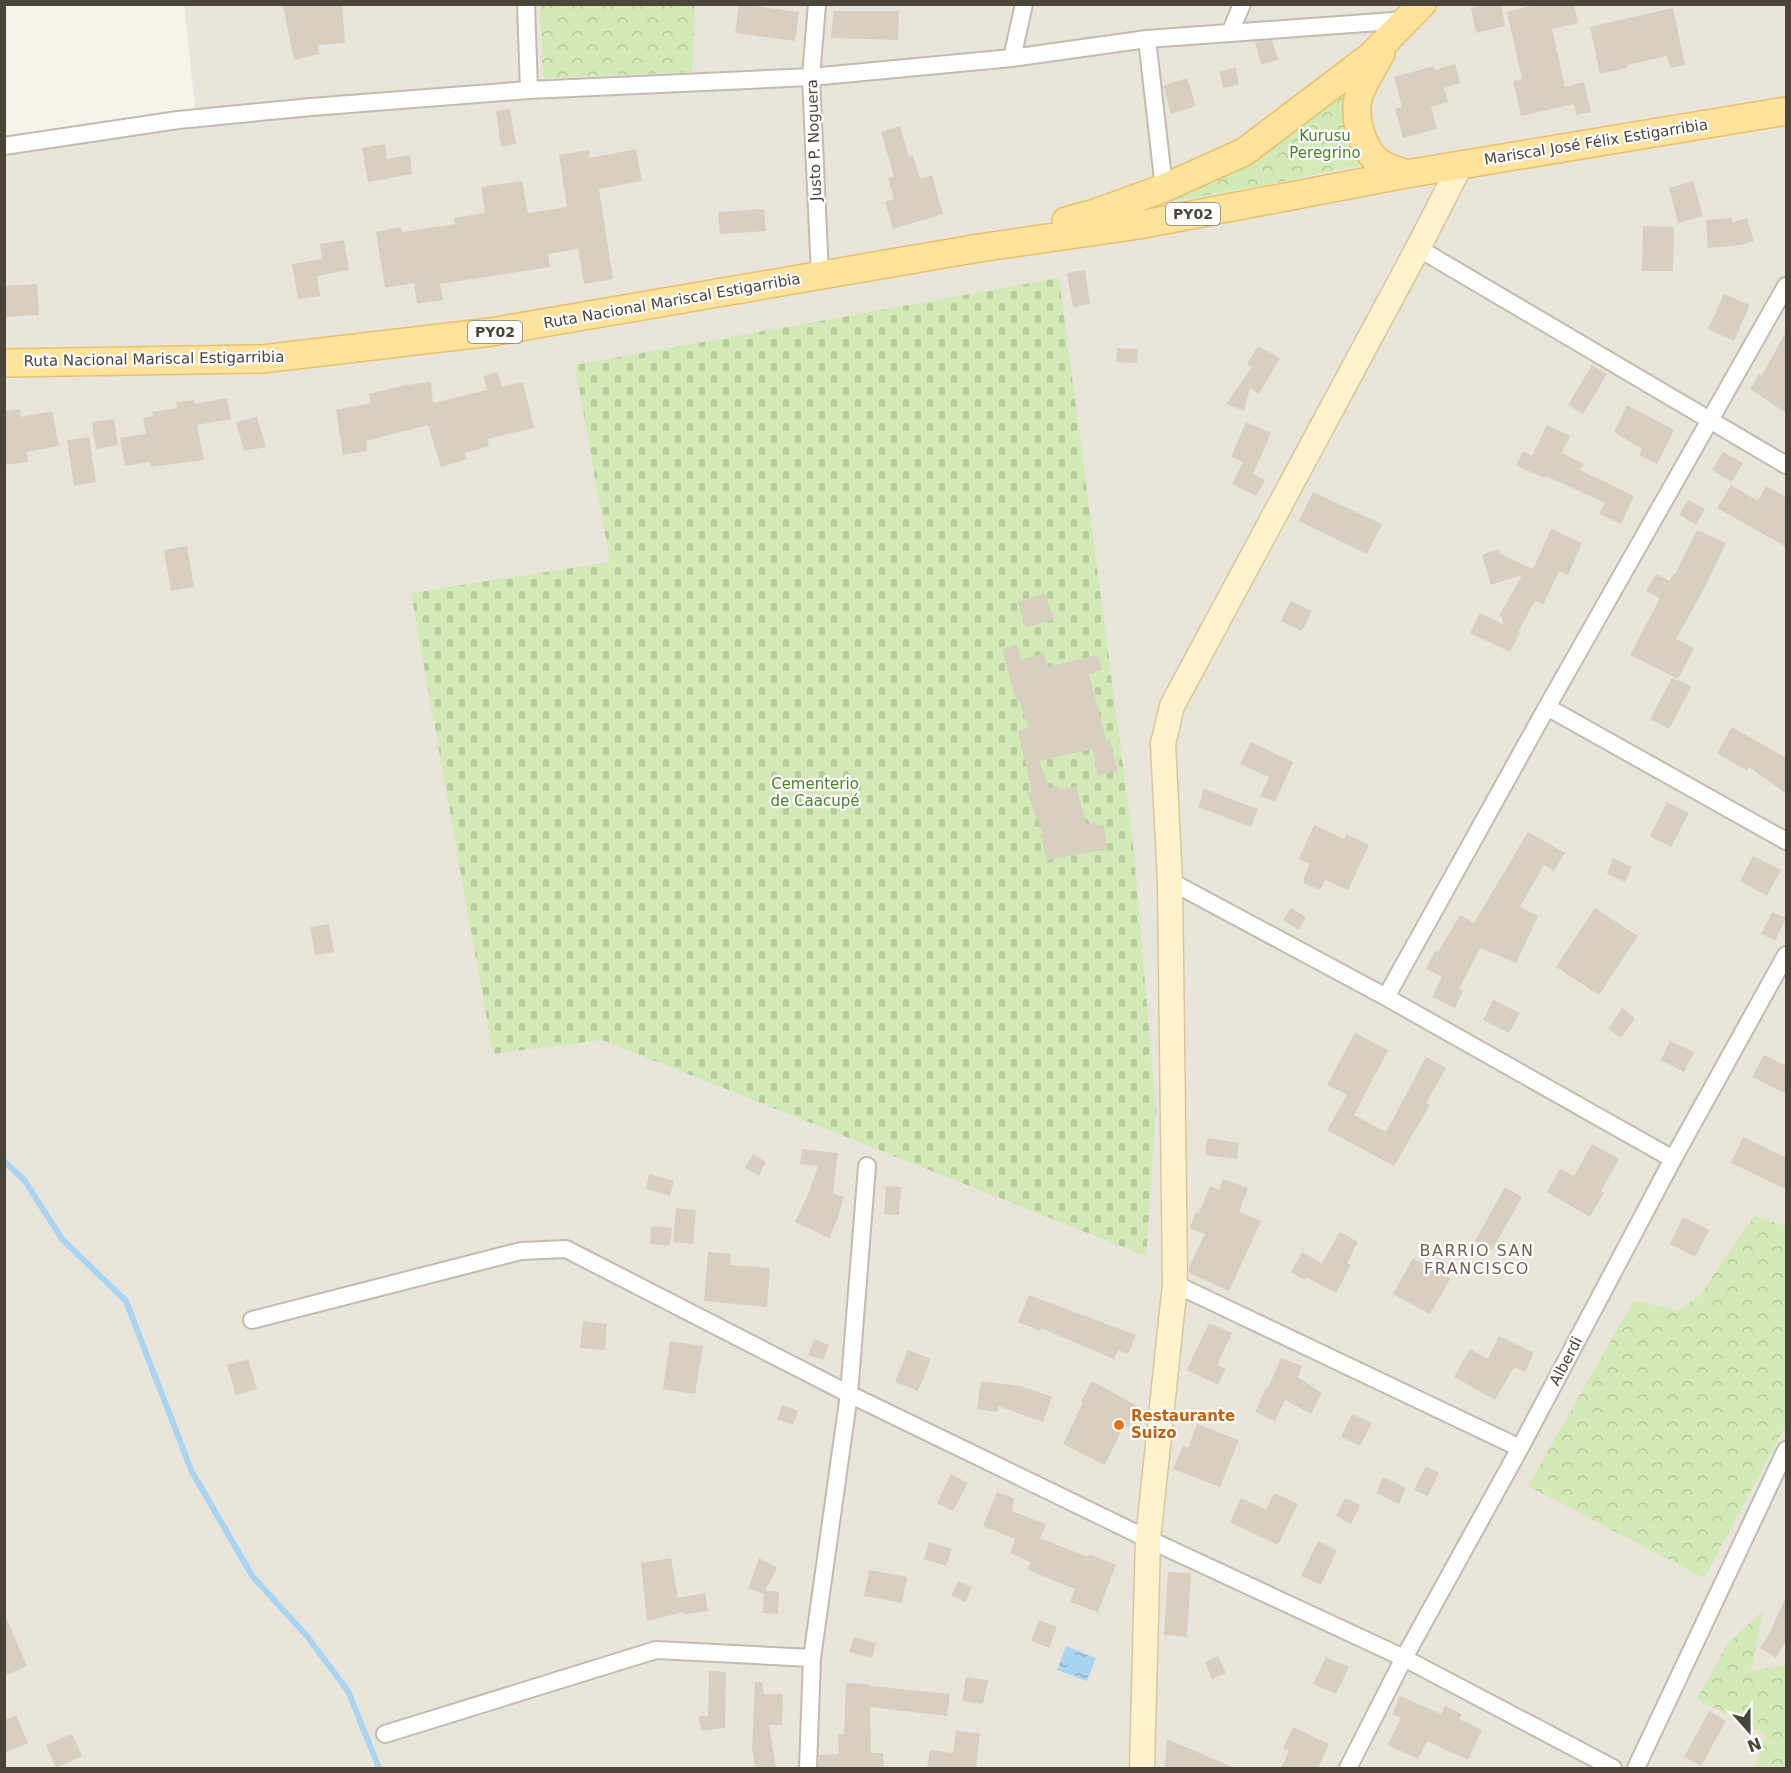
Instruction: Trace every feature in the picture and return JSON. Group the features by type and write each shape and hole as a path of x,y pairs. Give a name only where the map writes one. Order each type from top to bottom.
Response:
{"main road":[{"name":"Ruta Nacional Mariscal Estigarribia","path":"979,248 1095,213 1164,188 1244,152 1339,81 1387,41 1414,12"},
{"path":"1387,41 1361,91 1357,114 1367,146 1377,160 1406,174"},
{"name":"Mariscal José Félix Estigarribia","path":"1406,174 1786,111"},
{"name":"Ruta Nacional Mariscal Estigarribia","path":"4,363 262,359 491,332 979,248 1139,225 1406,174"}],"street":[{"path":"526,4 529,90"},
{"name":"Justo P. Noguera","path":"818,4 811,77 820,276"},
{"path":"1012,58 1024,4"},
{"path":"1230,33 1242,4"},
{"path":"4,146 178,120 529,90 811,77 1012,58 1147,39 1230,33 1414,12"},
{"path":"1147,39 1164,188"},
{"path":"1142,1768 1148,1539 1175,1284 1170,881 1163,744 1172,706 1461,164"},
{"path":"1418,248 1786,465"},
{"path":"1386,997 1547,707 1712,420 1786,286"},
{"path":"1547,707 1786,842"},
{"path":"1170,881 1386,997 1672,1159"},
{"name":"Alberdi","path":"1348,1768 1404,1658 1520,1448 1672,1159 1786,955"},
{"path":"808,1768 812,1658 849,1394 867,1166"},
{"path":"252,1320 521,1251 566,1249 849,1394 1148,1539 1404,1658 1613,1768"},
{"path":"1175,1284 1520,1448"},
{"path":"1636,1768 1786,1450"},
{"path":"385,1734 656,1650 812,1658"}],"shaded area":[{"path":"184,5 1786,5 1786,1768 5,1768 4,143 196,117"}],"green space":[{"path":"540,5 695,5 692,72 543,78"},
{"name":"Kurusu Peregrino","path":"1348,91 1362,164 1265,185 1169,202 1254,159"},
{"name":"Cementerio de Caacupé","path":"1059,278 1133,843 1156,1110 1146,1256 602,1040 493,1054 411,593 610,562 575,365"},
{"path":"1754,1216 1786,1226 1786,1425 1704,1578 1528,1486 1634,1300 1678,1311 1700,1295"},
{"path":"1763,1611 1751,1671 1786,1665 1786,1768 1754,1768 1766,1735 1697,1699 1728,1643"}],"water":[{"path":"1066,1646 1096,1658 1087,1681 1057,1670"}],"building":[{"path":"342,4 345,43 318,45 319,54 294,60 283,6"},
{"path":"739,4 799,12 795,41 735,33"},
{"path":"1486,4 1501,4 1505,26 1476,33 1471,8"},
{"path":"1538,4 1574,4 1578,23 1552,29 1565,87 1584,82 1591,112 1576,115 1574,104 1521,116 1513,81 1522,79 1507,12"},
{"path":"1673,8 1685,65 1670,68 1667,56 1600,74 1590,27"},
{"path":"834,11 899,11 898,40 831,38"},
{"path":"1272,40 1278,60 1261,64 1255,42"},
{"path":"1455,64 1460,83 1444,88 1448,102 1431,107 1437,129 1403,138 1395,109 1402,107 1394,77 1434,66 1435,70"},
{"path":"1236,68 1239,85 1223,88 1220,71"},
{"path":"1187,78 1196,106 1171,114 1163,86"},
{"path":"510,109 516,144 501,147 496,111"},
{"path":"900,126 909,157 913,155 920,179 932,175 943,214 893,229 885,202 894,199 888,178 894,176 881,132"},
{"path":"385,144 387,159 410,155 412,174 368,182 362,148"},
{"path":"636,149 642,181 599,189 613,279 584,284 578,249 548,254 550,267 440,284 443,300 417,304 414,283 385,288 376,232 401,227 402,232 455,224 454,218 485,213 481,187 522,181 528,213 567,207 559,155 589,150 590,158"},
{"path":"1693,181 1703,216 1678,223 1669,188"},
{"path":"764,209 766,231 720,234 718,212"},
{"path":"1732,218 1733,222 1747,218 1754,241 1741,245 1708,248 1706,220"},
{"path":"1643,226 1674,227 1673,271 1642,271"},
{"path":"344,240 349,270 317,276 320,296 298,299 292,264 322,259 320,244"},
{"path":"1085,270 1090,304 1073,307 1067,273"},
{"path":"37,284 39,315 4,317 4,286"},
{"path":"1724,294 1750,305 1734,341 1708,329"},
{"path":"1786,332 1786,413 1750,389 1759,374 1762,375"},
{"path":"1258,346 1280,358 1259,394 1250,388 1244,411 1226,404 1252,367 1247,364"},
{"path":"1117,348 1138,349 1137,363 1116,362"},
{"path":"1592,365 1607,374 1583,414 1568,405"},
{"path":"498,372 502,387 523,382 534,428 487,439 489,446 465,453 467,459 441,467 428,425 366,441 367,451 343,455 336,410 371,403 369,394 406,385 431,382 433,403 487,390 484,376"},
{"path":"227,398 231,419 197,425 204,460 151,467 150,462 125,466 120,438 146,434 143,418 153,416 152,412 177,408 176,402 194,400 195,404"},
{"path":"1627,405 1674,430 1657,464 1639,455 1642,449 1614,432"},
{"path":"20,409 21,417 52,411 59,446 27,452 28,462 4,465 4,411"},
{"path":"257,417 266,447 244,451 236,422"},
{"path":"114,419 118,445 96,449 92,422"},
{"path":"1246,422 1271,433 1253,474 1265,480 1256,496 1232,484 1243,462 1231,457"},
{"path":"1547,425 1570,436 1562,453 1584,464 1580,470 1634,496 1621,524 1599,514 1605,503 1516,465 1523,451 1532,456"},
{"path":"89,437 96,482 74,486 67,440"},
{"path":"1723,452 1743,463 1732,482 1712,470"},
{"path":"1731,485 1758,501 1766,486 1786,497 1786,547 1717,508"},
{"path":"1313,492 1382,524 1367,554 1299,521"},
{"path":"1688,500 1705,509 1696,525 1679,515"},
{"path":"1551,529 1582,543 1568,575 1559,571 1543,605 1535,601 1510,652 1470,633 1480,613 1504,625 1500,614 1522,575 1491,585 1482,555 1499,549 1500,554 1533,569"},
{"path":"1697,530 1726,543 1676,639 1694,648 1678,679 1630,655 1660,598 1646,591 1656,574 1670,581"},
{"path":"187,546 194,587 171,591 164,550"},
{"path":"1045,593 1054,619 1026,628 1018,602"},
{"path":"1291,601 1312,611 1302,631 1281,621"},
{"path":"1017,644 1021,660 1044,653 1048,667 1097,655 1102,670 1089,674 1106,740 1109,739 1118,771 1098,776 1093,749 1039,761 1049,788 1076,786 1086,824 1096,822 1097,826 1103,824 1108,849 1047,860 1040,834 1043,834 1027,793 1032,792 1018,731 1028,728 1020,702 1014,693 1002,649"},
{"path":"1672,678 1692,686 1669,729 1650,719"},
{"path":"1732,727 1786,758 1786,793 1749,767 1747,771 1717,753"},
{"path":"1251,742 1293,762 1275,802 1260,796 1269,777 1240,764"},
{"path":"1204,789 1258,809 1251,827 1198,807"},
{"path":"1667,802 1689,813 1671,847 1650,836"},
{"path":"1314,825 1344,839 1346,834 1369,845 1348,890 1325,880 1320,890 1304,883 1304,877 1310,864 1299,859"},
{"path":"1528,832 1565,853 1554,871 1544,865 1520,907 1538,916 1516,963 1480,948 1459,989 1463,991 1455,1008 1432,997 1442,977 1426,969 1435,951 1438,952 1460,915 1474,923"},
{"path":"1753,856 1781,870 1767,896 1740,881"},
{"path":"1613,858 1632,867 1625,882 1607,874"},
{"path":"1291,908 1306,917 1299,930 1283,920"},
{"path":"1595,908 1638,936 1599,995 1556,967"},
{"path":"1772,912 1786,918 1775,941 1761,934"},
{"path":"329,924 334,952 315,955 310,927"},
{"path":"1493,1000 1520,1013 1509,1033 1483,1020"},
{"path":"1622,1008 1635,1018 1621,1038 1608,1029"},
{"path":"1355,1033 1388,1050 1354,1115 1386,1132 1426,1057 1446,1068 1426,1103 1430,1105 1394,1166 1327,1130 1347,1095 1327,1085"},
{"path":"1670,1041 1694,1052 1684,1072 1661,1060"},
{"path":"1764,1055 1786,1066 1786,1094 1752,1077"},
{"path":"1743,1137 1786,1158 1786,1189 1731,1163"},
{"path":"1207,1138 1239,1143 1237,1159 1205,1155"},
{"path":"1592,1144 1619,1159 1590,1217 1547,1192 1560,1169 1574,1176"},
{"path":"802,1149 838,1153 833,1193 844,1197 829,1238 795,1222 818,1166 800,1164"},
{"path":"753,1154 766,1162 759,1176 745,1168"},
{"path":"649,1174 674,1181 670,1196 646,1189"},
{"path":"1223,1179 1248,1188 1239,1212 1261,1221 1229,1291 1189,1273 1189,1267 1205,1234 1190,1228 1210,1186 1219,1190"},
{"path":"886,1186 901,1187 899,1215 884,1214"},
{"path":"1505,1187 1522,1197 1492,1250 1475,1241"},
{"path":"676,1208 696,1210 693,1244 673,1242"},
{"path":"1683,1217 1709,1230 1695,1257 1670,1244"},
{"path":"651,1226 672,1228 670,1246 650,1244"},
{"path":"1340,1232 1358,1242 1347,1263 1351,1265 1336,1293 1306,1277 1305,1280 1291,1272 1302,1252 1322,1263"},
{"path":"708,1252 731,1254 730,1265 770,1268 767,1307 704,1301"},
{"path":"1413,1258 1450,1279 1430,1314 1393,1294"},
{"path":"1029,1295 1136,1335 1128,1354 1118,1350 1114,1359 1041,1328 1040,1331 1018,1322"},
{"path":"583,1321 607,1324 605,1350 580,1348"},
{"path":"1209,1323 1232,1333 1217,1365 1226,1369 1218,1385 1187,1370"},
{"path":"1499,1336 1534,1353 1525,1372 1514,1367 1495,1400 1454,1377 1470,1349 1488,1359"},
{"path":"814,1339 829,1345 823,1360 808,1355"},
{"path":"670,1341 703,1346 695,1394 663,1389"},
{"path":"908,1350 931,1359 918,1391 895,1382"},
{"path":"1281,1358 1302,1366 1298,1377 1322,1393 1311,1414 1285,1400 1275,1421 1255,1412"},
{"path":"248,1359 257,1389 236,1395 227,1365"},
{"path":"981,1381 1021,1386 1052,1397 1043,1422 998,1406 997,1412 977,1409"},
{"path":"1092,1381 1139,1407 1128,1427 1124,1425 1105,1465 1063,1444"},
{"path":"782,1405 798,1411 793,1425 777,1419"},
{"path":"1352,1414 1372,1423 1360,1446 1341,1437"},
{"path":"1197,1424 1239,1440 1220,1487 1173,1469 1183,1446 1188,1448"},
{"path":"1426,1466 1439,1473 1428,1496 1414,1490"},
{"path":"951,1474 968,1483 953,1511 937,1503"},
{"path":"1383,1477 1406,1488 1399,1504 1376,1493"},
{"path":"997,1492 1014,1498 1012,1511 1046,1524 1040,1538 1088,1557 1089,1554 1116,1565 1098,1612 1070,1602 1075,1589 1028,1570 1031,1562 1010,1553 1015,1539 983,1526"},
{"path":"1274,1493 1298,1504 1278,1545 1230,1522 1241,1498 1266,1510"},
{"path":"1345,1498 1360,1505 1351,1524 1336,1516"},
{"path":"1318,1541 1337,1550 1321,1585 1301,1576"},
{"path":"929,1542 952,1549 946,1566 924,1559"},
{"path":"671,1558 678,1598 705,1593 708,1611 685,1614 684,1612 647,1621 641,1563"},
{"path":"759,1558 777,1567 765,1591 779,1592 778,1614 763,1613 764,1594 748,1588"},
{"path":"869,1570 907,1577 902,1603 864,1596"},
{"path":"1168,1572 1191,1573 1187,1637 1164,1635"},
{"path":"958,1581 972,1587 966,1602 951,1596"},
{"path":"1786,1596 1786,1641 1776,1658 1760,1648"},
{"path":"4,1613 27,1666 4,1676"},
{"path":"1039,1620 1057,1627 1049,1648 1031,1641"},
{"path":"854,1637 876,1643 872,1658 849,1652"},
{"path":"1218,1656 1226,1673 1212,1679 1205,1662"},
{"path":"1326,1657 1349,1667 1336,1694 1313,1684"},
{"path":"709,1671 726,1672 725,1728 701,1731 699,1717 708,1715"},
{"path":"966,1677 988,1680 983,1704 962,1701"},
{"path":"755,1682 762,1682 764,1694 783,1694 782,1725 769,1725 776,1768 755,1768 752,1748"},
{"path":"846,1683 950,1694 947,1716 870,1707 871,1753 883,1753 884,1768 818,1768 819,1755 839,1754 838,1734 844,1734"},
{"path":"1400,1696 1441,1714 1445,1706 1462,1714 1459,1719 1482,1730 1468,1760 1427,1741 1418,1759 1388,1745 1401,1718 1392,1714"},
{"path":"1709,1711 1726,1721 1701,1766 1684,1757"},
{"path":"16,1715 28,1743 4,1753 4,1720"},
{"path":"1293,1727 1329,1744 1318,1768 1281,1768 1289,1751 1283,1748"},
{"path":"956,1731 980,1733 976,1768 927,1768 930,1750 953,1753"},
{"path":"72,1734 82,1756 56,1768 46,1745"},
{"path":"1167,1739 1235,1768 1165,1768"}],"waterway":[{"path":"4,1161 25,1181 62,1239 126,1301 192,1472 253,1577 306,1635 348,1691 379,1768"}],"place":[{"name":"Restaurante Suizo","path":"1119,1425"}],"district":[{"name":"BARRIO SAN FRANCISCO","path":"1477,1259"}]}
